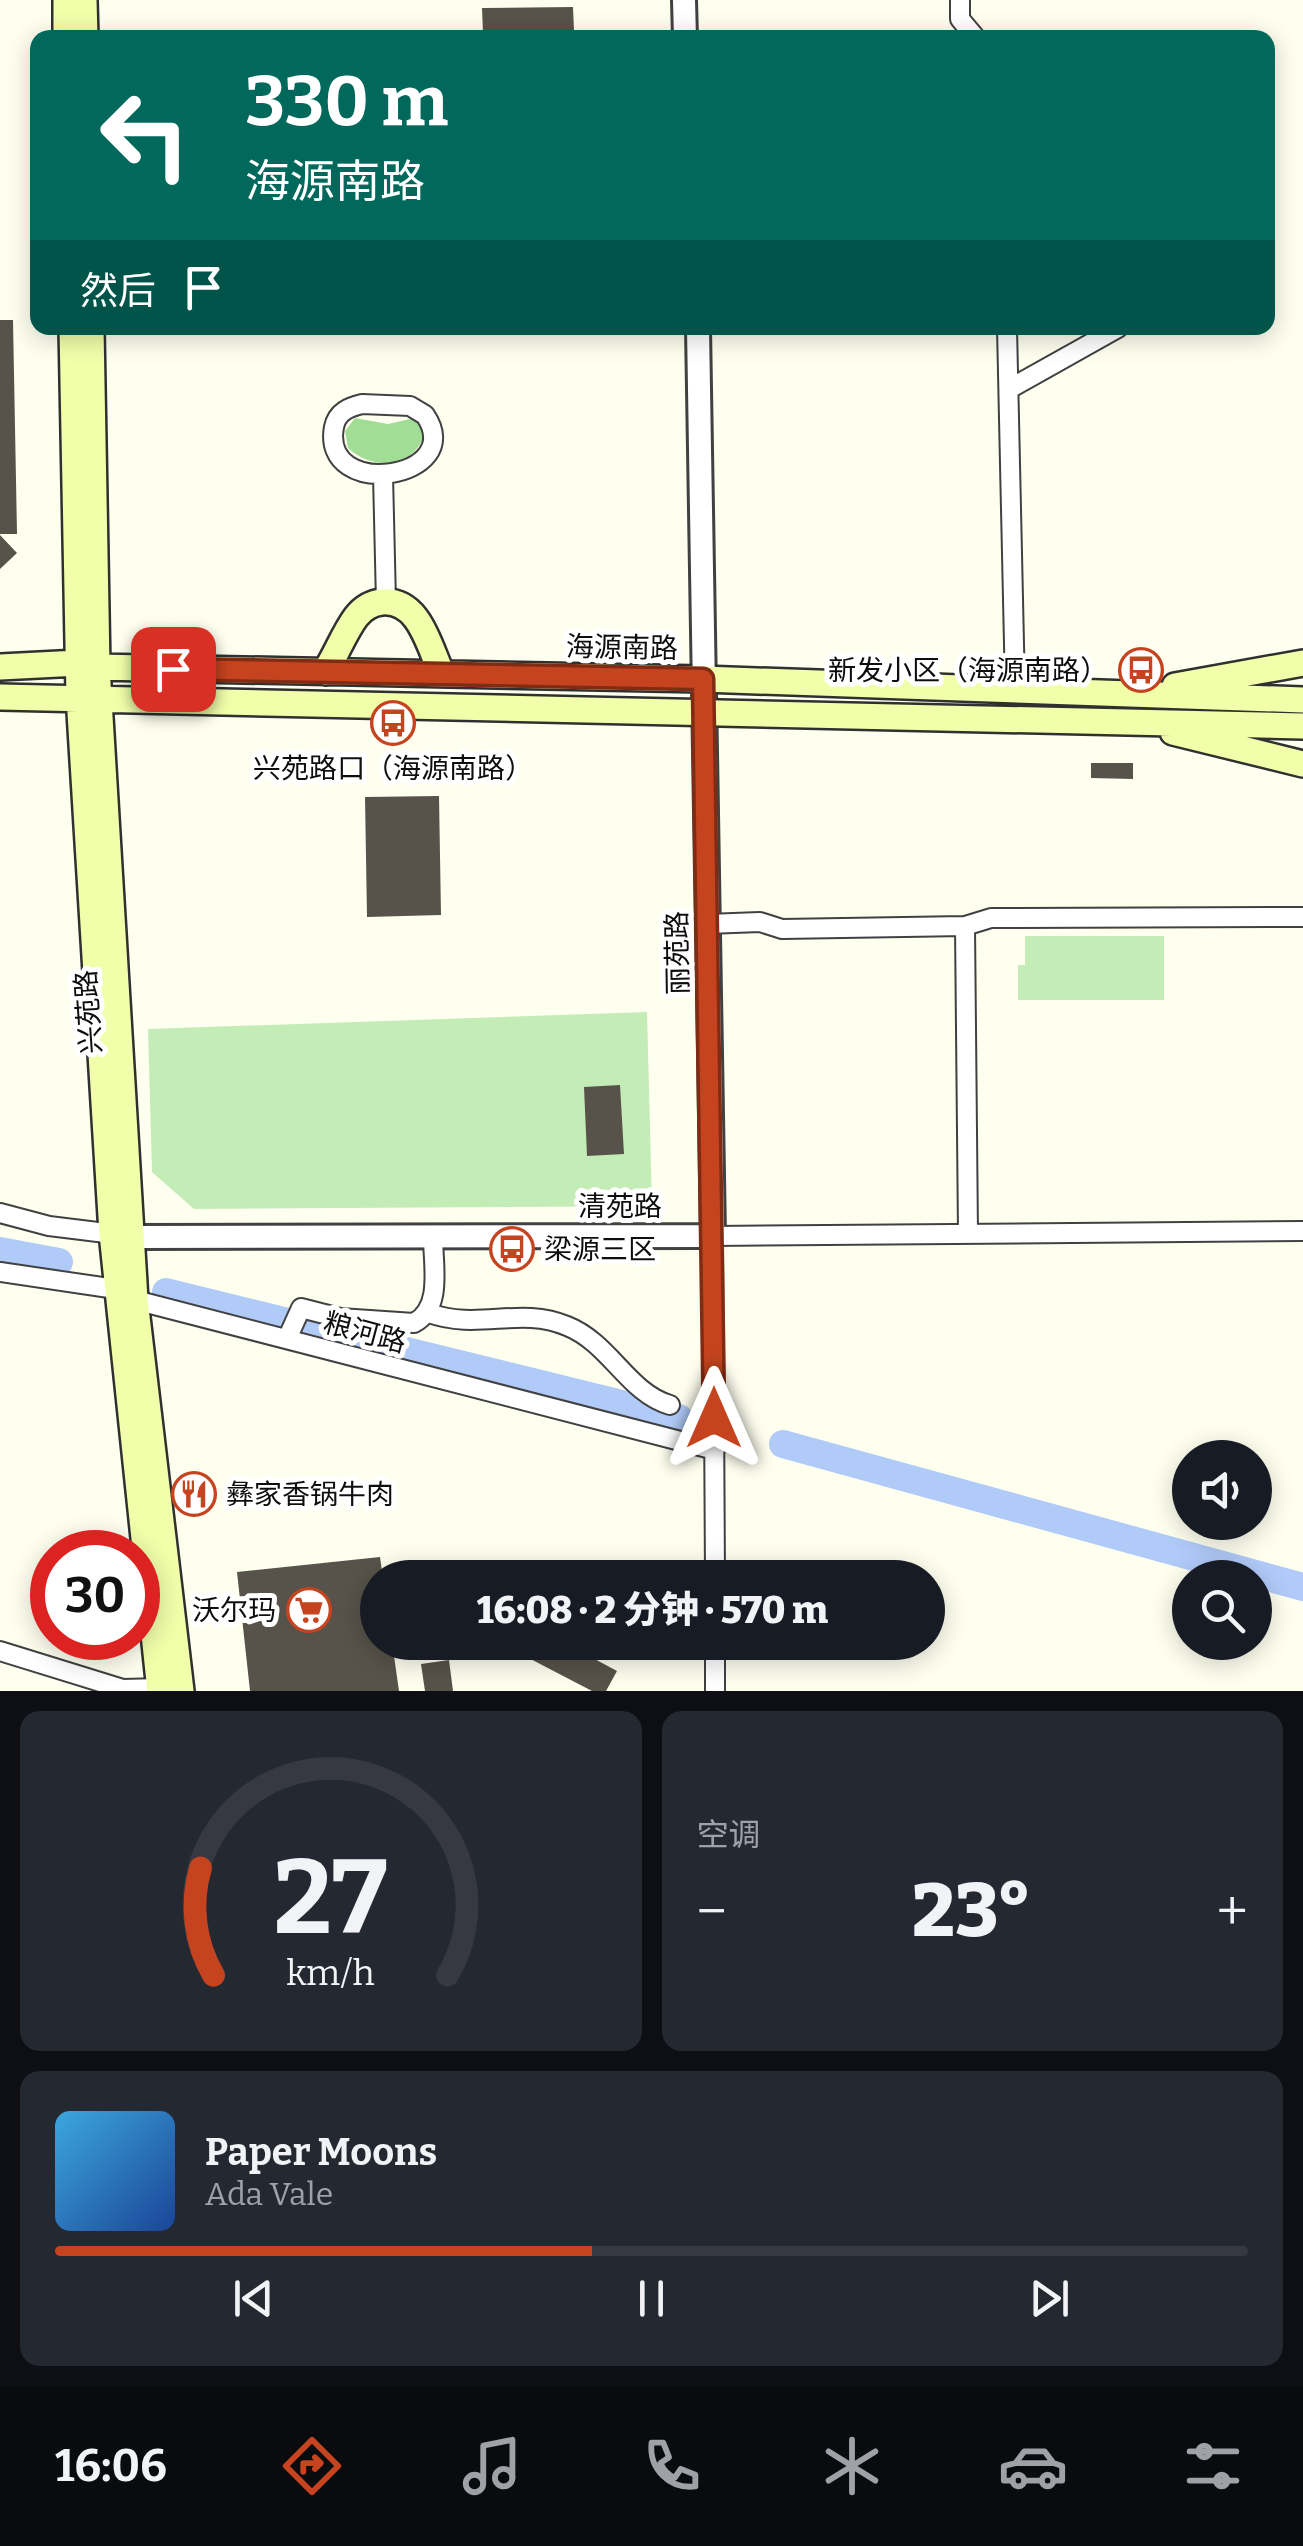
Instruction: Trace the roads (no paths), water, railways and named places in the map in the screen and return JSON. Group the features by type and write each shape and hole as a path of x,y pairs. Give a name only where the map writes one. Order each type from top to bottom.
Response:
{"main road":[{"path":"66,0 66,30"},
{"path":"84,0 85,30"},
{"name":"兴苑路","path":"72,335 125,1294 167,1690"},
{"name":"兴苑路","path":"88,665 91,335"},
{"path":"325,672 358,614 374,603 386,602 400,604 414,616 442,674"},
{"path":"1130,708 1303,663"},
{"name":"海源南路","path":"0,666 1015,689 1130,708 1303,726"},
{"name":"海源南路","path":"0,697 703,712 1130,708 1303,700"},
{"path":"1130,708 1303,764"}],"street":[{"path":"684,0 685,30"},
{"path":"960,0 960,19 969,30"},
{"name":"丽苑路","path":"698,335 715,1560"},
{"path":"1007,335 1015,689"},
{"path":"1009,388 1105,335"},
{"path":"362,404 410,406 430,422 433,441 426,458 398,473 383,475 354,469 342,460 334,432 345,410 362,404"},
{"path":"383,475 386,602"},
{"path":"707,924 760,922 782,929 965,926 991,918 1303,917"},
{"path":"965,926 968,1234"},
{"name":"清苑路","path":"0,1213 49,1226 122,1235 713,1236 1303,1231"},
{"path":"429,1313 432,1236"},
{"name":"粮河路","path":"0,1272 125,1294 286,1340 715,1450"},
{"path":"286,1340 301,1308 340,1318 414,1323 429,1313"},
{"path":"429,1313 457,1323 545,1318 569,1326 620,1363 648,1399 670,1405"},
{"path":"324,1349 340,1318"},
{"path":"0,1650 123,1689 167,1690"},
{"path":"716,1660 716,1691"}],"waterway":[{"path":"0,1251 59,1262"},
{"path":"166,1292 679,1418"},
{"path":"783,1444 1303,1587"}],"place":[{"name":"新发小区（海源南路）","path":"1141,670"},
{"name":"兴苑路口（海源南路）","path":"393,723"},
{"name":"梁源三区","path":"512,1249"},
{"name":"彝家香锅牛肉","path":"194,1494"},
{"name":"沃尔玛","path":"309,1610"}]}
